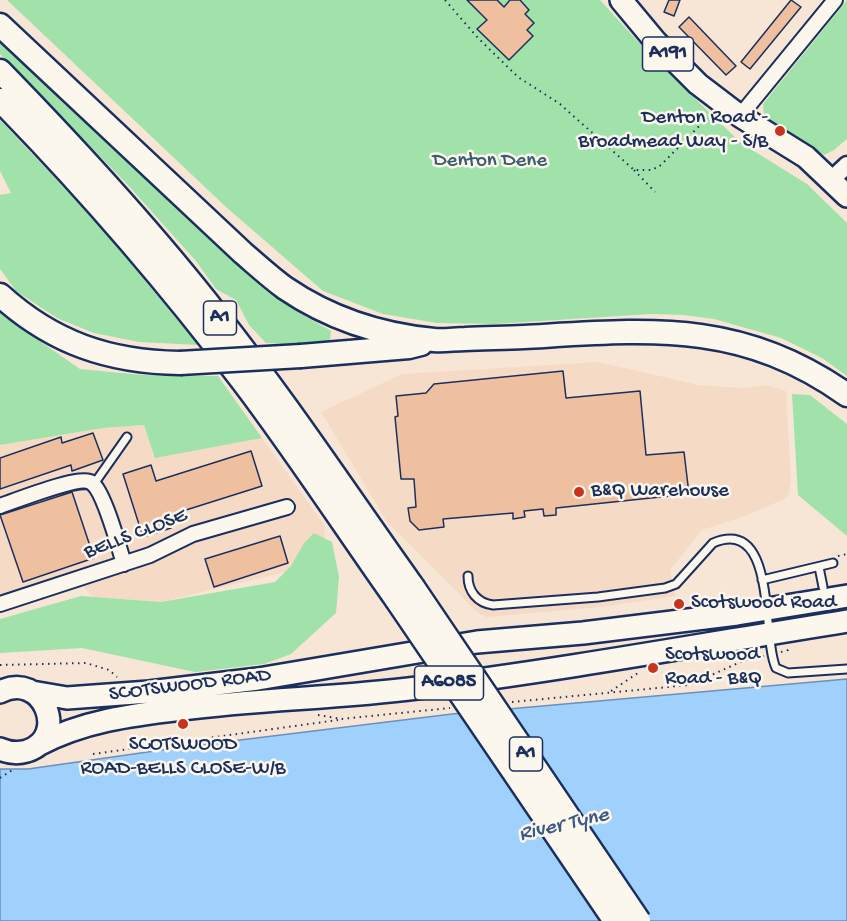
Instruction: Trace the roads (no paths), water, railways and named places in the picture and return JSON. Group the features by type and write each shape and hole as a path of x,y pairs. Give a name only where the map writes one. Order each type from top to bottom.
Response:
{"highway":[{"name":"A1","path":"0,25 243,253 283,286 336,316 386,332 434,340 619,332 694,334 730,340 784,358 830,382 847,395"},
{"name":"A1","path":"0,71 88,163 171,257 263,375 615,921"},
{"name":"A1","path":"0,100 101,208 201,327 404,593 639,921"},
{"name":"A1","path":"0,295 35,323 76,345 120,358 180,363 409,347 434,340"}],"main road":[{"name":"A191","path":"621,0 656,42 698,84 740,116 806,157 839,172 847,196"},
{"name":"SCOTSWOOD ROAD","path":"3,689 21,688 67,698 149,692 258,679 477,642 583,633 766,610 847,596"},
{"name":"SCOTSWOOD ROAD","path":"7,759 80,726 127,716 214,705 416,688 626,658 847,621"},
{"path":"32,692 43,701 49,720 46,733 38,745"}],"street":[{"path":"740,116 835,0"},
{"path":"0,506 82,479 94,484 104,505 124,564"},
{"name":"BELLS CLOSE","path":"1,600 124,564 150,555 193,534 287,507"}],"lane":[{"path":"94,484 127,437"},
{"path":"468,576 471,591 476,598 493,605 656,590 676,584 707,548 720,540 728,539 744,543 756,557 762,580 774,665 782,672 801,673 847,669"},
{"path":"762,580 833,563"},
{"path":"819,567 823,587"}],"water":[{"name":"River Tyne","path":"847,679 847,921 0,921 0,769 28,769 183,747 452,714"}],"place":[{"name":"Denton Road - Broadmead Way - S/B","path":"780,131"},
{"name":"B&Q Warehouse","path":"579,492"},
{"name":"Scotswood Road","path":"679,604"},
{"name":"Scotswood Road - B&Q","path":"653,668"},
{"name":"SCOTSWOOD ROAD-BELLS CLOSE-W/B","path":"183,724"}],"park label":[{"name":"Denton Dene","path":"490,162"}]}
